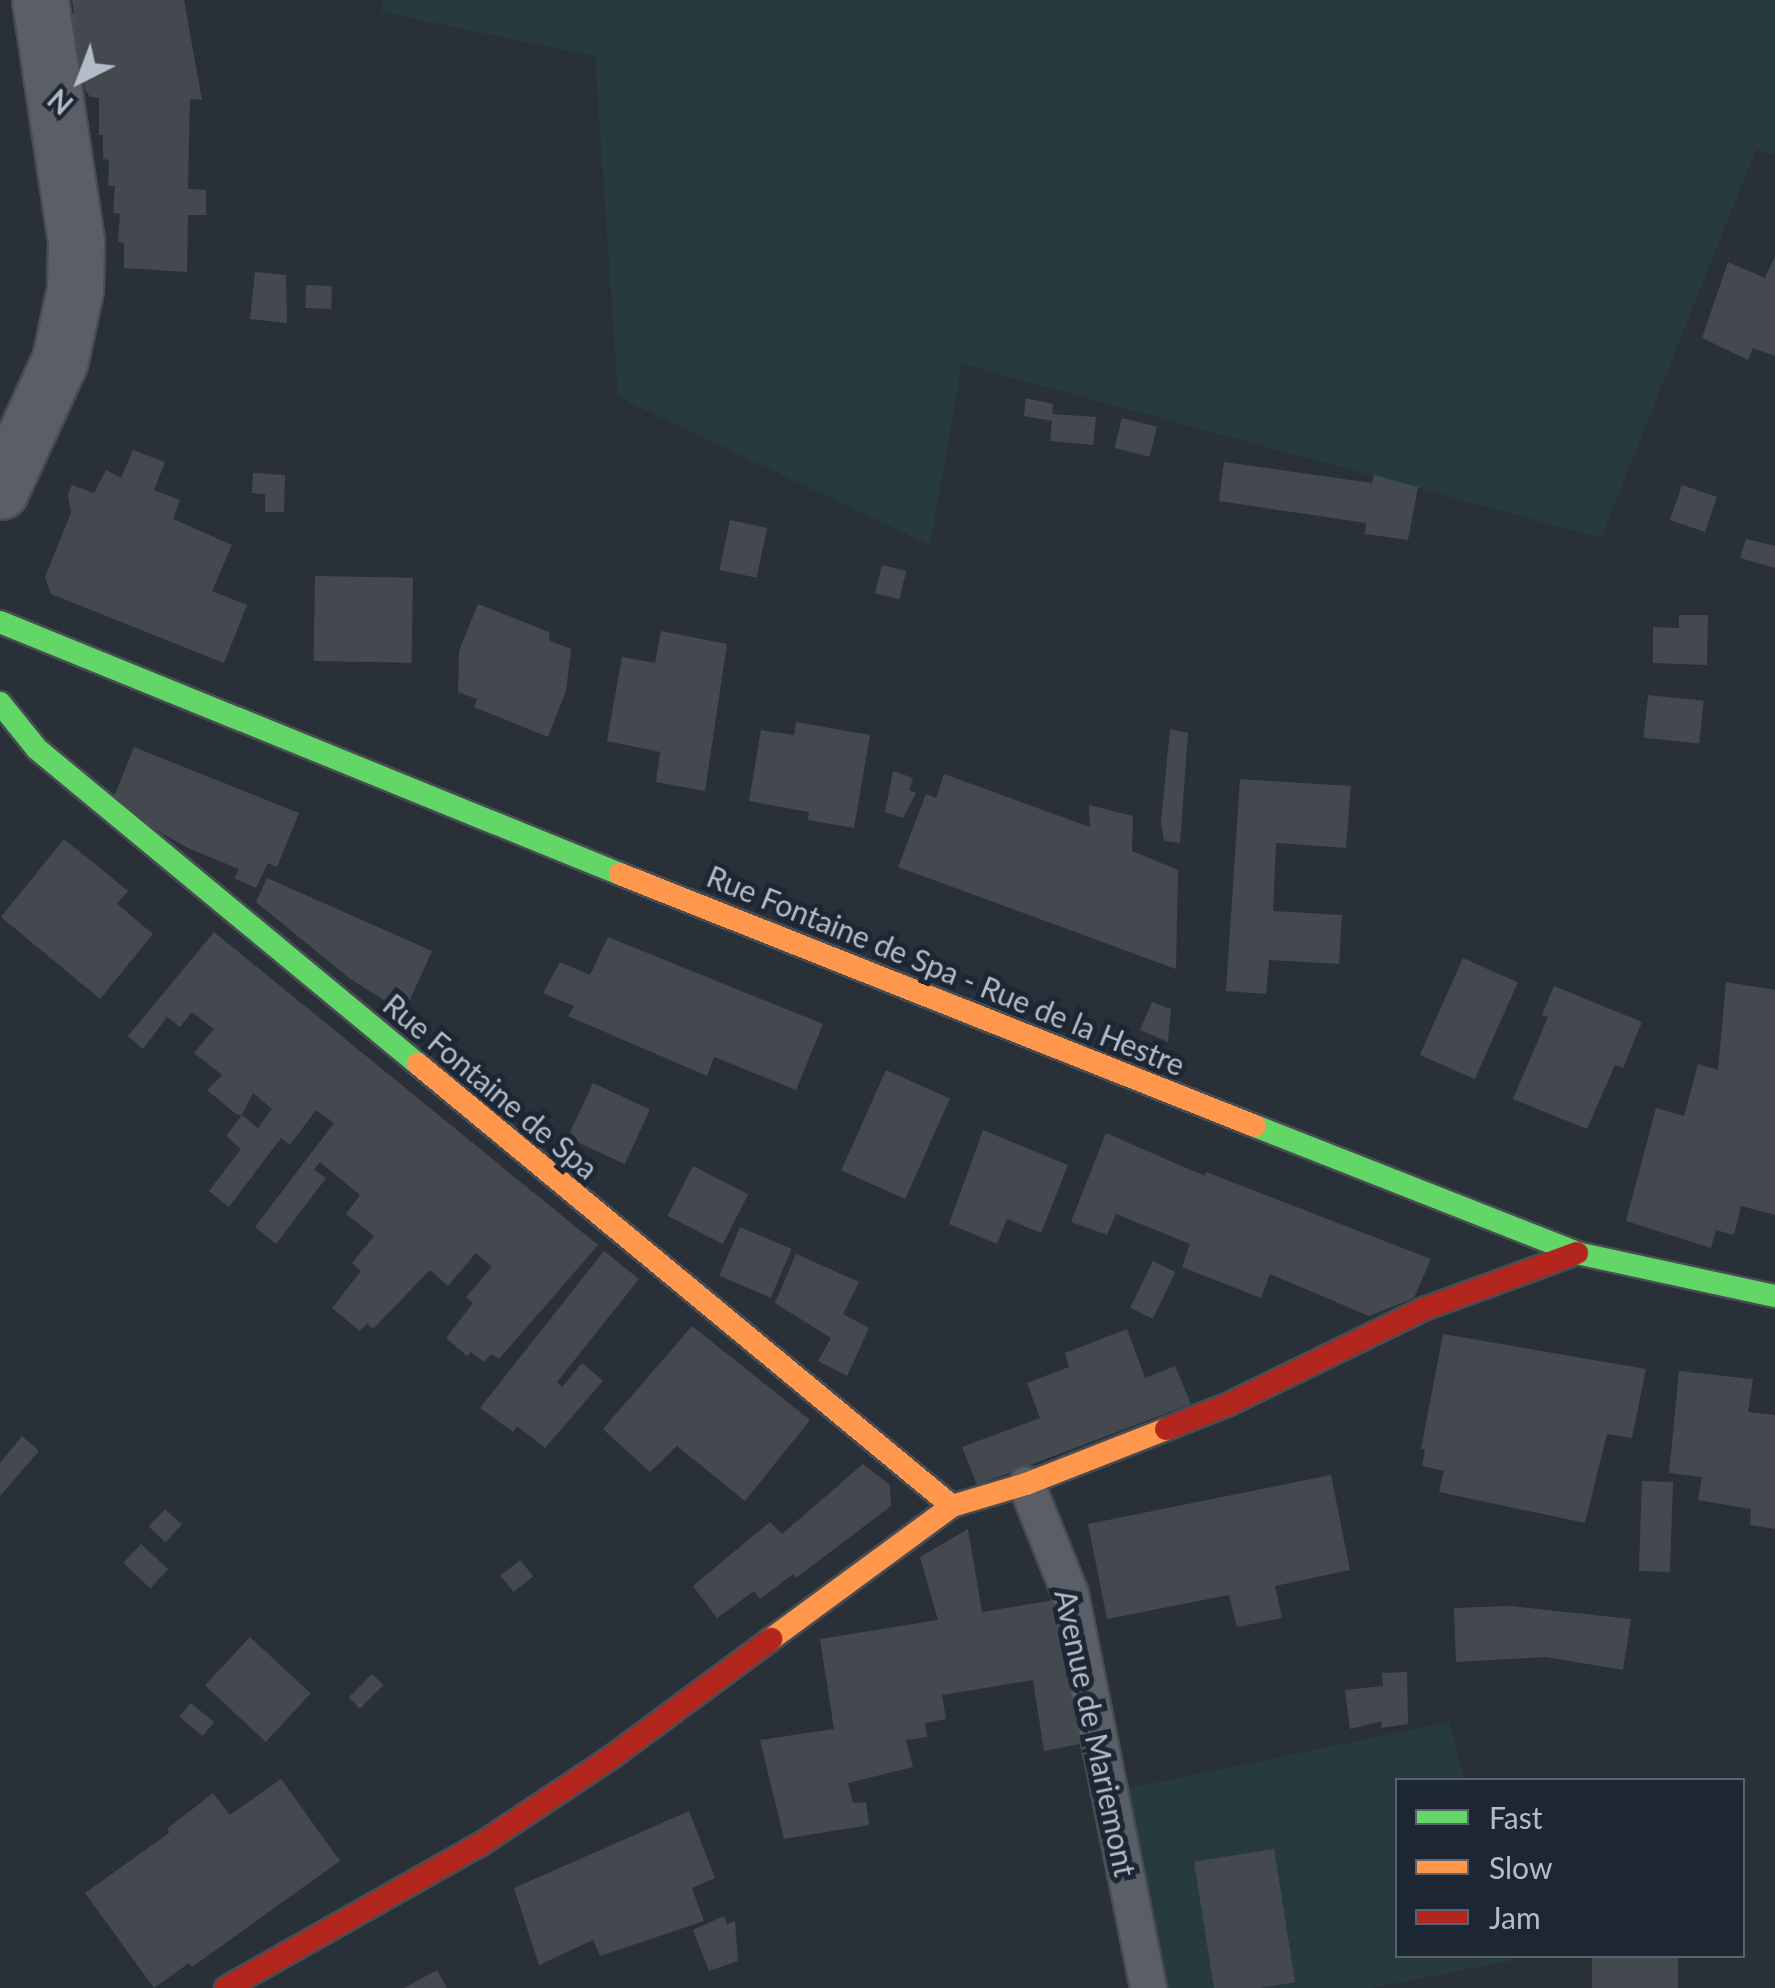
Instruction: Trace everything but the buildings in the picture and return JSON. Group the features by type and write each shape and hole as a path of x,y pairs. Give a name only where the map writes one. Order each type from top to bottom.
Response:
{"street":[{"path":"0,491 60,360 75,290 76,240 40,0"},
{"name":"Rue Fontaine de Spa - Rue de la Hestre","path":"0,622 292,744 1578,1253 1775,1296"},
{"name":"Rue Fontaine de Spa","path":"0,703 37,749 952,1506"},
{"path":"226,1988 481,1844 593,1770 952,1506 1026,1484 1229,1404 1424,1309 1578,1253"}],"lane":[{"name":"Avenue de Mariemont","path":"1026,1484 1070,1594 1148,1988"}],"green space":[{"path":"382,0 1775,0 1775,155 1756,149 1601,538 962,364 930,545 618,397 595,56 382,12"},
{"path":"1449,1722 1463,1778 1395,1778 1395,1958 1513,1960 1372,1988 1148,1988 1112,1792"}],"traffic: fast":[{"path":"0,622 620,874"},
{"path":"0,703 37,749 418,1064"},
{"path":"1255,1126 1577,1253 1775,1296"}],"traffic: slow":[{"path":"620,874 1255,1126"},
{"path":"418,1064 952,1506"},
{"path":"771,1639 952,1506 1026,1484 1166,1429"}],"traffic: jam":[{"path":"1166,1429 1229,1404 1424,1309 1577,1253"},
{"path":"226,1988 481,1844 609,1759 771,1639"}]}
